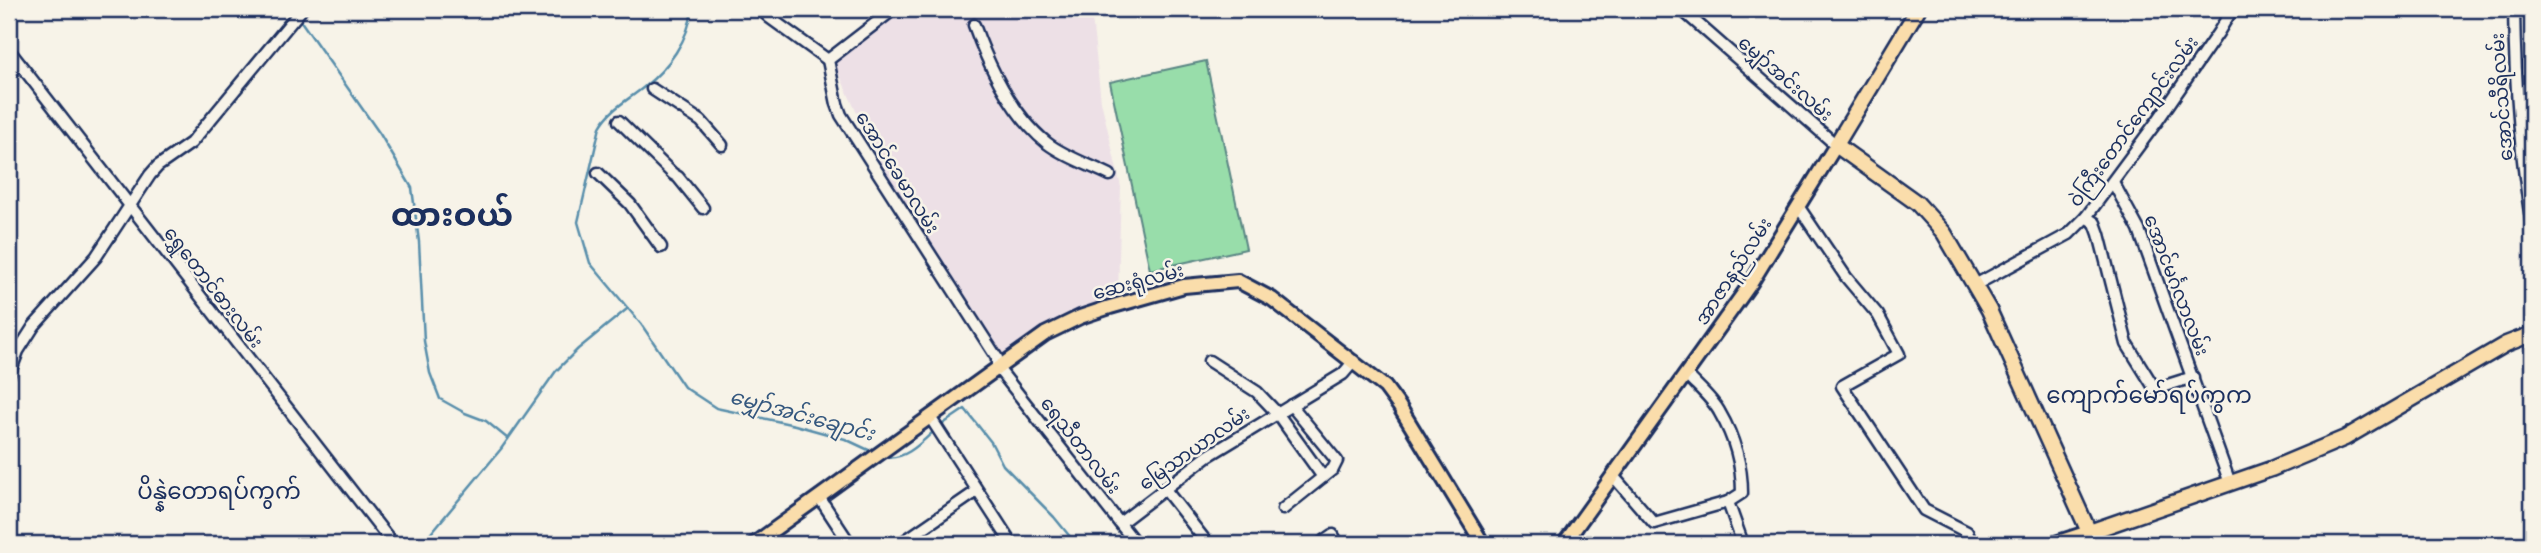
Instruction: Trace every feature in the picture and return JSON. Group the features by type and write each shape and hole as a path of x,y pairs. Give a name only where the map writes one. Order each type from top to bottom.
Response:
{"highway":[{"name":"အာဇာနည်လမ်း","path":"1836,145 1918,9"},
{"path":"1836,145 1917,204 1944,233 1975,285 2005,344 2089,532 2230,483 2345,438 2505,344 2532,334"}],"main road":[{"name":"အာဇာနည်လမ်း","path":"1564,544 1751,284 1836,145"},
{"name":"ဆေးရုံလမ်း","path":"754,544 1045,334 1080,317 1184,286 1238,281 1272,299 1385,387 1483,544"},
{"path":"2053,544 2089,532"}],"street":[{"path":"760,9 828,60 894,9"},
{"name":"မျှော်အင်းလမ်း","path":"1681,9 1836,145"},
{"name":"ဝဲကြီးတောင်ကျောင်းလမ်း","path":"1975,285 2069,234 2086,218 2235,9"},
{"name":"အောင်သီရိလမ်း","path":"2514,9 2524,178 2532,225"},
{"path":"9,375 18,351 34,326 96,257 131,208 150,175 158,166 191,143 299,12"},
{"path":"974,25 985,57 1029,126 1049,144 1110,175"},
{"name":"ရွှေတောင်ဓားလမ်း","path":"9,50 393,544"},
{"name":"အောင်ခေမာလမ်း","path":"828,60 841,115 997,358 998,367"},
{"path":"652,89 701,121 722,145"},
{"path":"619,121 678,177 704,208"},
{"path":"598,173 630,204 661,247"},
{"name":"အောင်မင်္ဂလာလမ်း","path":"2113,182 2139,230 2230,483"},
{"path":"1798,206 1846,277 1878,315 1899,354 1842,386 1924,510 1967,533 1972,544"},
{"path":"2086,218 2095,223 2099,234 2127,344 2155,389 2193,377"},
{"name":"မြေသာယာလမ်း","path":"1120,523 1208,456 1343,374 1354,361"},
{"path":"1209,362 1257,392 1277,413 1323,477"},
{"name":"ရေသီတာလမ်း","path":"998,367 1136,544"},
{"path":"1614,477 1654,523 1728,502 1742,493 1735,446 1720,411 1687,375"},
{"path":"1283,509 1333,469 1337,461 1291,405"},
{"path":"930,416 1012,544"},
{"path":"1164,488 1208,544"},
{"path":"900,544 976,491"},
{"path":"820,497 850,544"},
{"path":"1728,502 1744,544"},
{"path":"1320,544 1333,536 1338,544"}],"shaded area":[{"path":"900,9 1091,9 1101,101 1121,187 1118,296 1037,334 1004,356 935,261 898,203 834,63"}],"green space":[{"path":"1206,61 1246,249 1150,270 1110,82"}],"waterway":[{"name":"မျှော်အင်းချောင်း","path":"692,9 687,32 669,62 653,79 614,110 600,127 578,222 590,263 641,324 684,387 716,408 845,439 875,453"},
{"path":"298,17 380,134 412,188 419,242 424,341 430,373 440,399 486,421 508,439"},
{"path":"422,544 501,449 556,371 578,349 627,309"},
{"name":"မျှော်အင်းချောင်း","path":"940,426 965,409 991,442 1003,465 1054,517 1076,544"},
{"name":"မျှော်အင်းချောင်း","path":"885,457 905,454 935,430"}],"district":[{"name":"ထားဝယ်","path":"452,214"},
{"name":"ကျောက်မော်ရပ်ကွက","path":"2149,395"},
{"name":"ပိန္နဲတောရပ်ကွက်","path":"219,491"}]}
